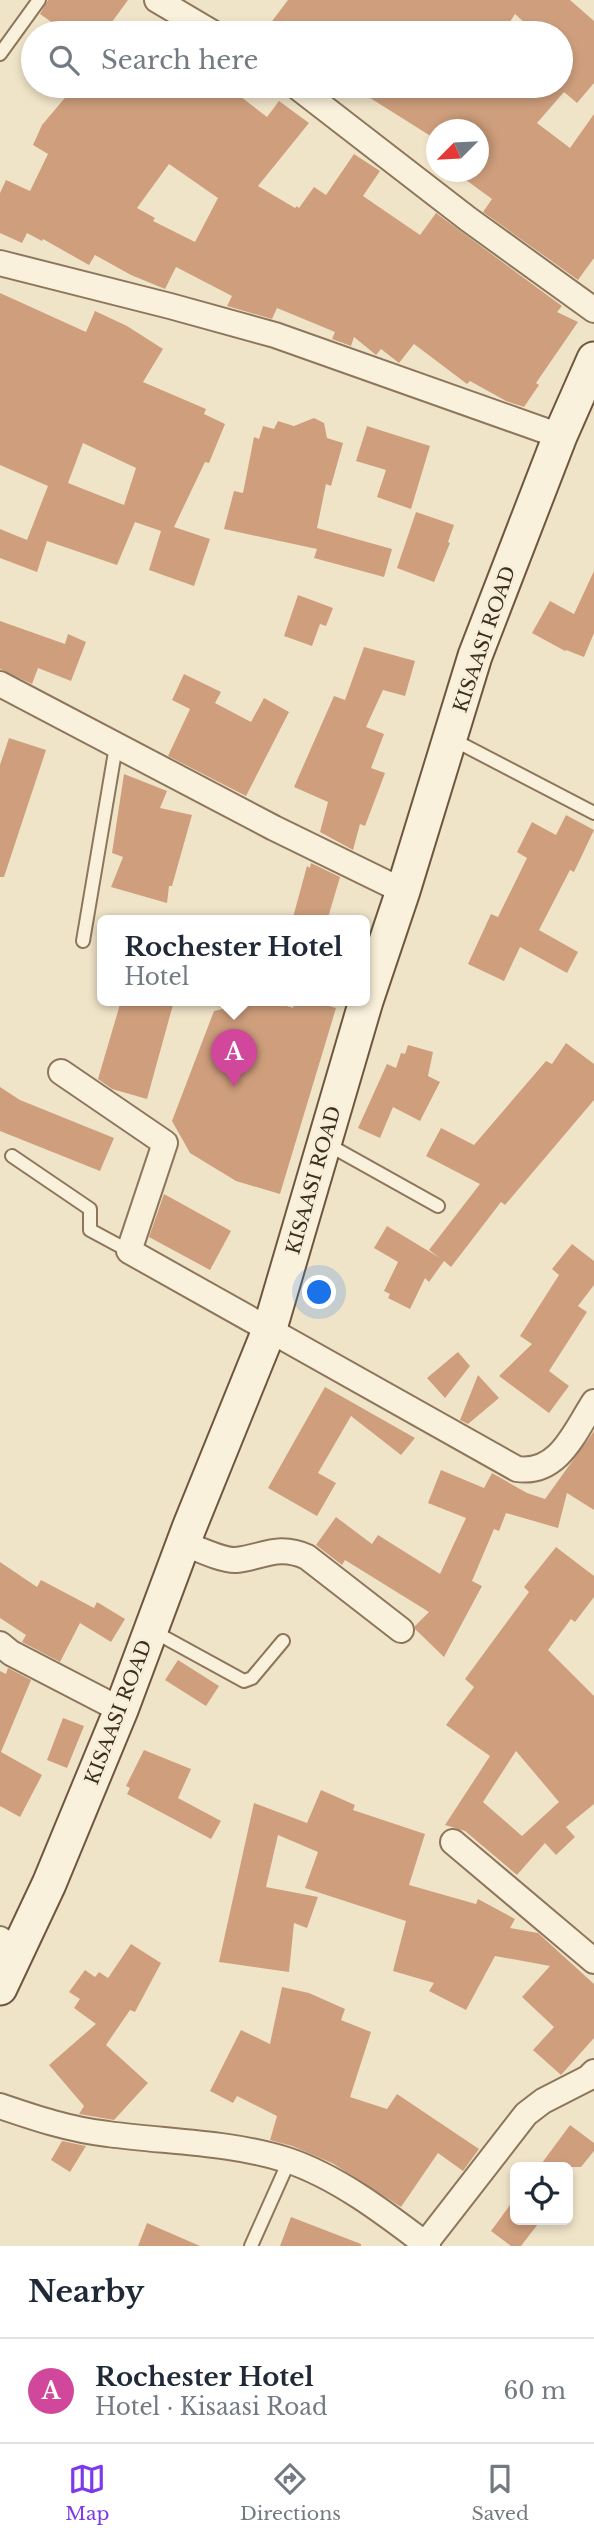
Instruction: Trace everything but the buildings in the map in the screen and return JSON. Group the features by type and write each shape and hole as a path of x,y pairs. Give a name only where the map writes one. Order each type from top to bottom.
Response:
{"main road":[{"name":"KISAASI ROAD","path":"370,989 404,891 475,656 560,436 585,400 594,359"},
{"name":"KISAASI ROAD","path":"0,1989 9,1945 49,1884 121,1710 183,1543 270,1328 365,1006"}],"street":[{"path":"157,0 193,21"},
{"path":"312,98 468,219 594,310"},
{"path":"0,263 275,335 560,436"},
{"path":"0,684 274,828 404,891"},
{"path":"61,1072 165,1143 129,1251 517,1469 530,1471 551,1463 560,1454 594,1402"},
{"path":"183,1543 233,1561 273,1551 296,1552 307,1557 401,1630"},
{"path":"0,1644 11,1653 121,1710"},
{"path":"453,1842 594,1961"},
{"path":"0,2106 64,2126 105,2134 246,2150 289,2161 324,2177 365,2201 426,2245 526,2114 543,2101 588,2078 594,2072"}],"lane":[{"path":"23,21 38,0"},
{"path":"0,54 21,24"},
{"path":"450,738 594,813"},
{"path":"83,941 116,747"},
{"path":"324,1142 438,1206"},
{"path":"12,1156 90,1209 90,1230 129,1251"},
{"path":"150,1630 244,1681 251,1678 284,1641"},
{"path":"251,2246 289,2161"}],"place":[{"name":"Rochester Hotel","path":"234,1087"}]}
